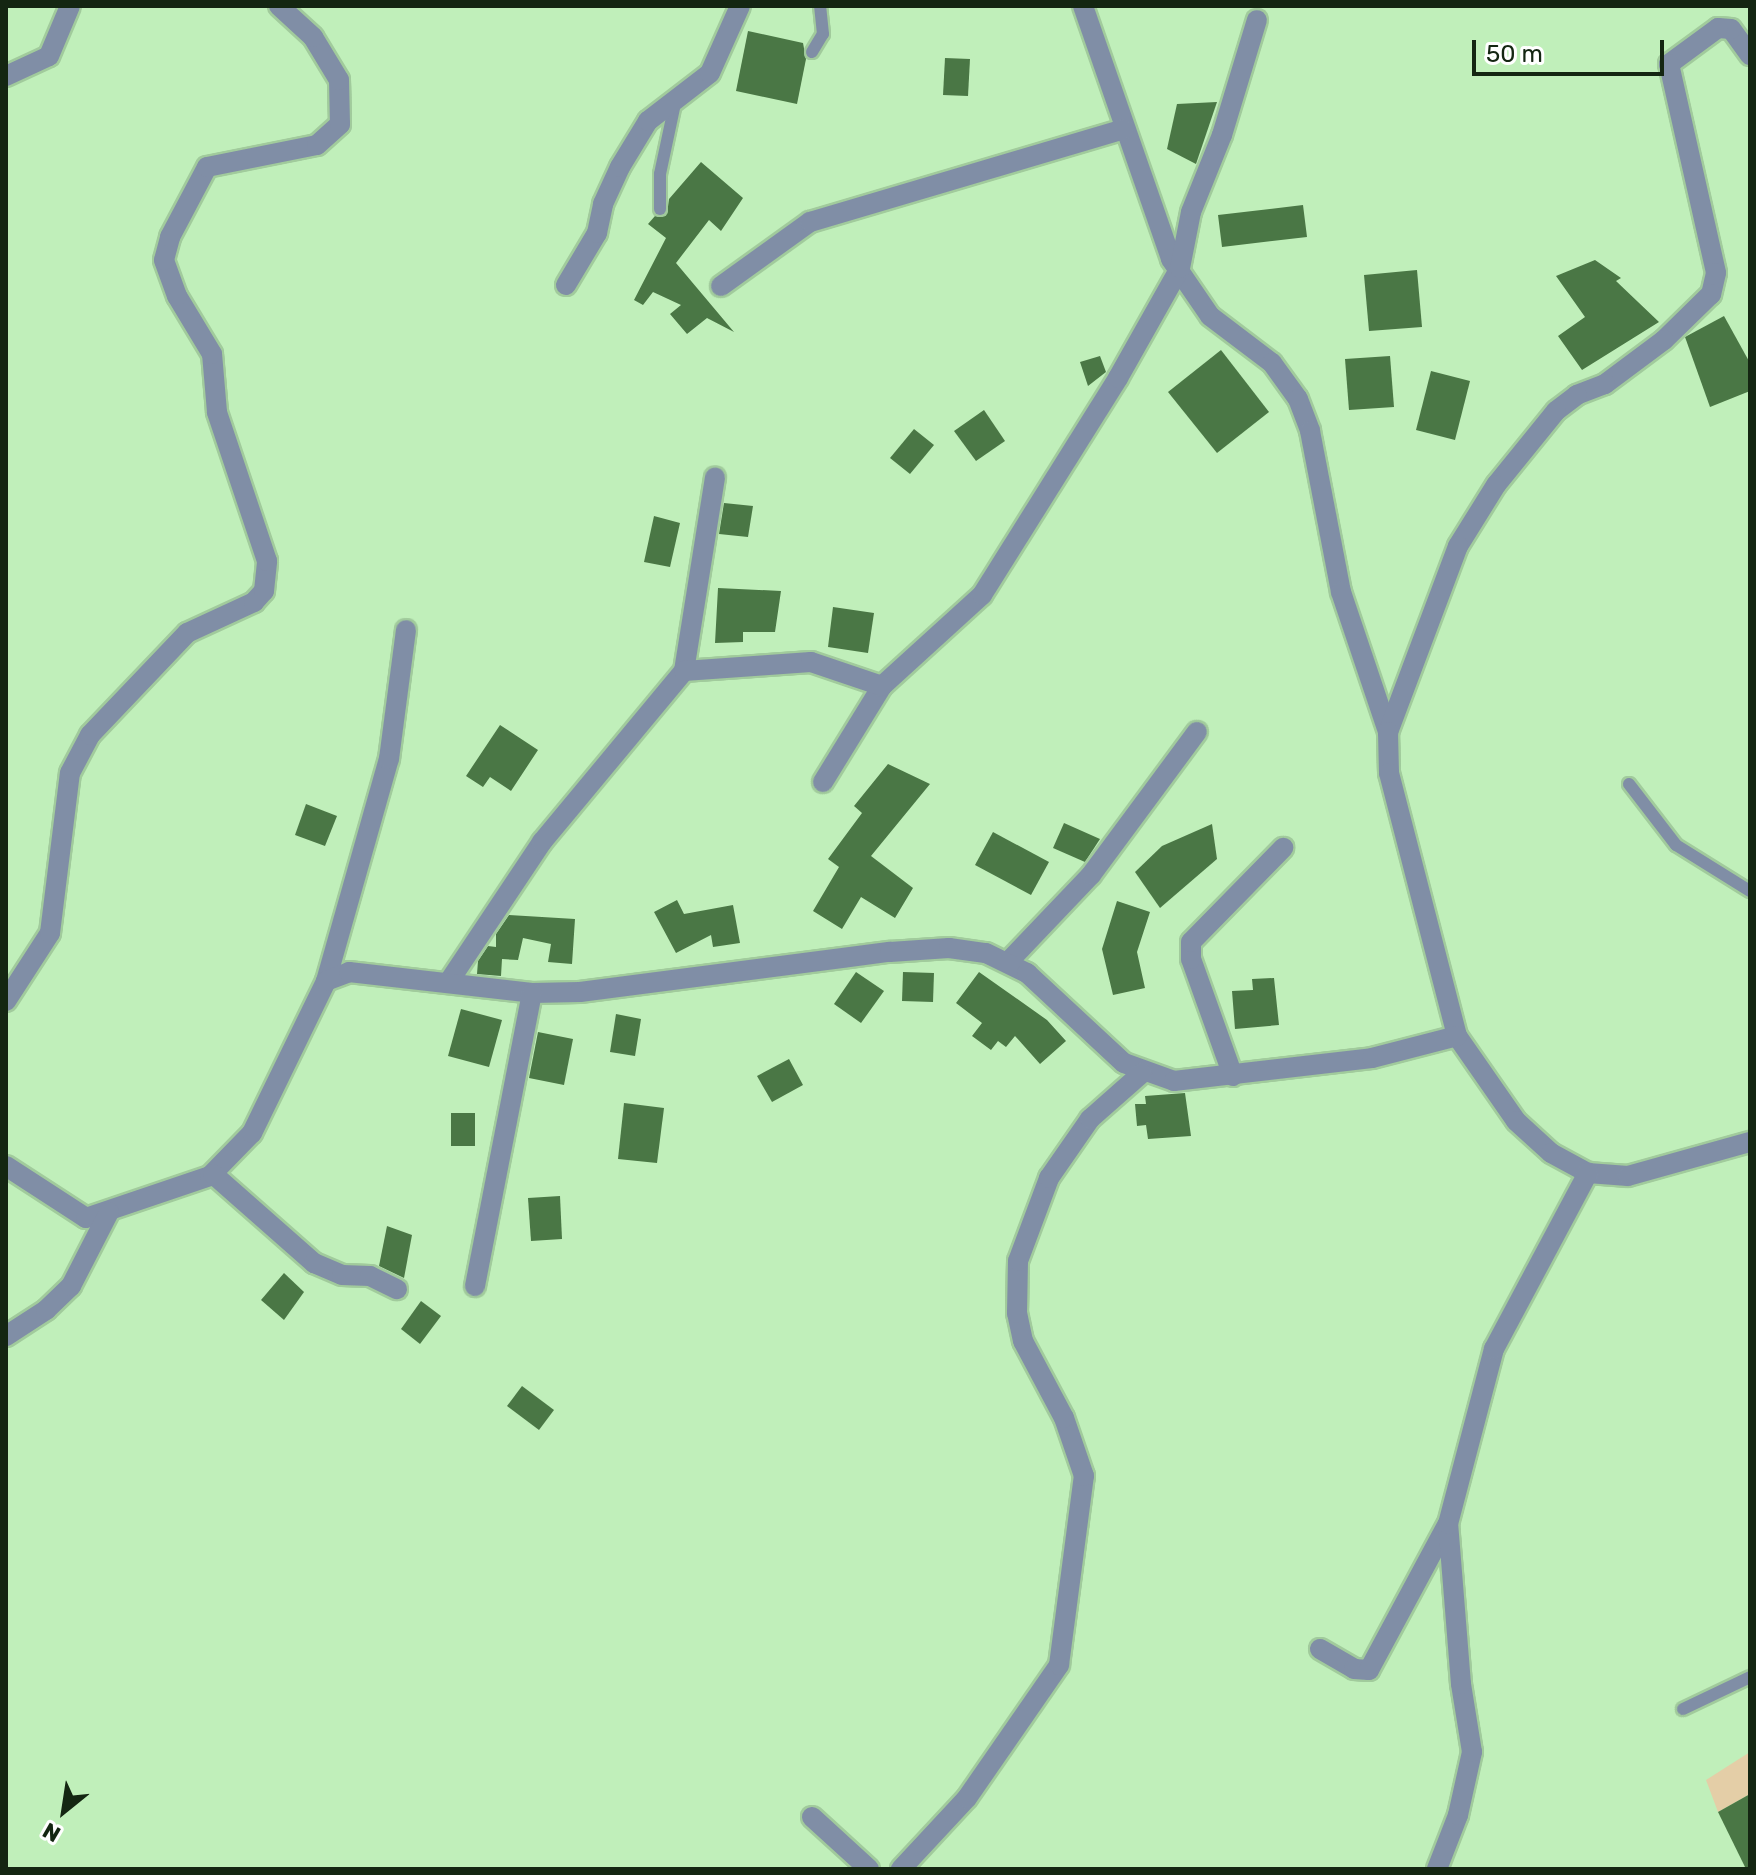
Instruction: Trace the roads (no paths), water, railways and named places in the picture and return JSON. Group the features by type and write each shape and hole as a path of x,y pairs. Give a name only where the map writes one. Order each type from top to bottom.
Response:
{"street":[{"path":"6,76 49,56 70,6"},
{"path":"6,1001 50,933 70,773 90,735 187,633 254,602 264,591 267,561 217,412 212,354 177,296 164,260 207,167 325,142 340,124 339,80 313,37 279,6"},
{"path":"566,285 597,233 603,204 620,167 648,121 710,73 740,6"},
{"path":"1083,6 1166,247 1210,316 1272,363 1298,399 1310,431 1341,592 1388,732 1389,773 1457,1036 1516,1121 1551,1153 1588,1173 1628,1176 1750,1142"},
{"path":"823,782 882,686 982,595 1039,511 1180,268 1191,212 1222,135 1257,20"},
{"path":"1388,732 1458,546 1496,485 1556,411 1577,395 1605,384 1664,340 1711,294 1716,273 1669,64 1718,28 1731,29 1750,55"},
{"path":"721,286 810,222 1123,129"},
{"path":"450,980 542,842 684,671 715,477"},
{"path":"6,1166 86,1218 213,1174 252,1133 326,981 389,759 406,630"},
{"path":"684,671 811,662 882,686"},
{"path":"1009,961 1091,875 1197,732"},
{"path":"1233,1076 1191,959 1191,942 1283,848"},
{"path":"326,981 366,972 450,980 532,993 920,950 974,951 1009,961 1142,1073 1174,1081 1372,1058 1457,1036"},
{"path":"475,1286 532,993"},
{"path":"901,1869 967,1798 1059,1665 1084,1476 1064,1418 1023,1341 1017,1313 1018,1261 1049,1178 1090,1119 1142,1073"},
{"path":"1320,1649 1354,1669 1369,1670 1448,1524 1494,1349 1588,1173"},
{"path":"213,1174 314,1263 342,1275 370,1276 397,1289"},
{"path":"6,1336 71,1286 109,1212"},
{"path":"1437,1869 1458,1815 1472,1752 1461,1684 1448,1524"},
{"path":"812,1817 869,1869"}],"lane":[{"path":"812,52 823,34 820,6"},
{"path":"660,209 660,174 676,99"},
{"path":"1629,784 1676,845 1750,891"},
{"path":"1683,1709 1750,1677"}]}
